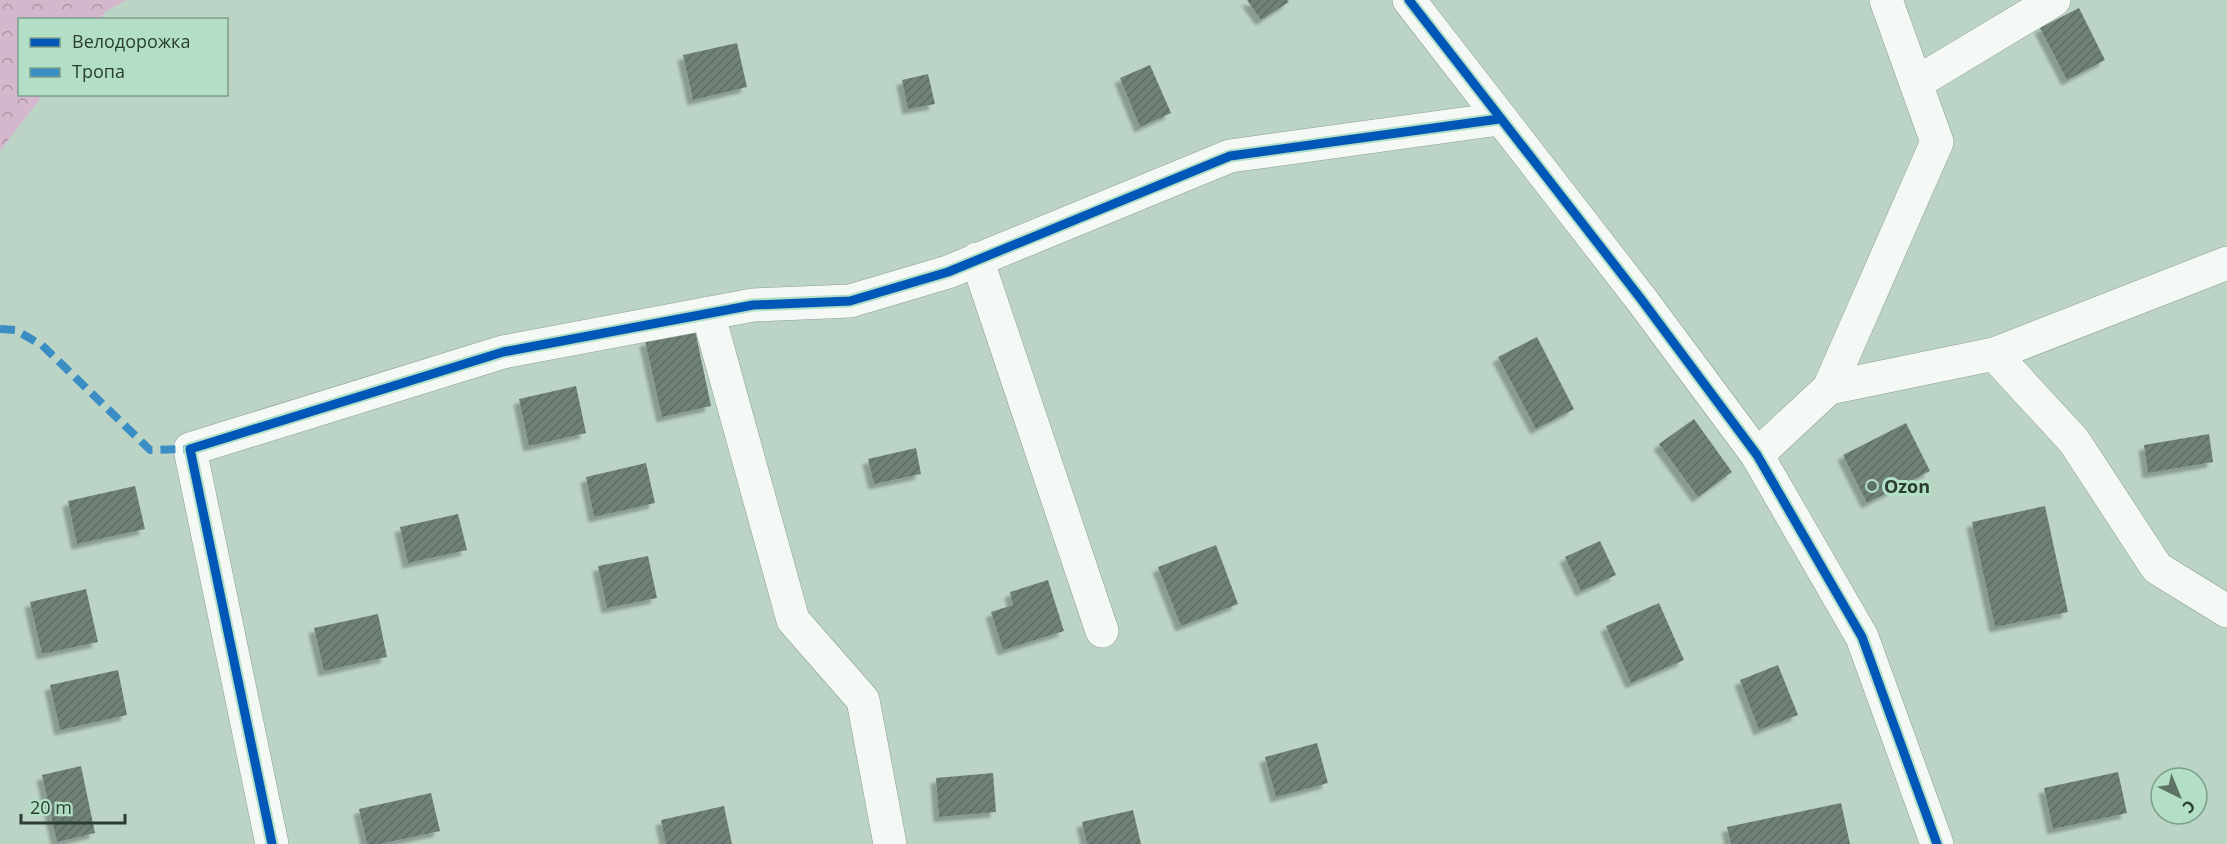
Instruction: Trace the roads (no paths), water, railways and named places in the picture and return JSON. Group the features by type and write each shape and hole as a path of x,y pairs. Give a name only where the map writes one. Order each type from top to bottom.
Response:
{"street":[{"path":"1409,0 1499,119 1641,299 1757,455 1862,637 1937,844"},
{"path":"1757,455 1829,388 1937,142 1886,0"},
{"path":"1916,83 2054,0"},
{"path":"272,844 190,449 503,352 753,305 850,301 948,272 1230,156 1499,119"},
{"path":"977,259 1102,631"},
{"path":"1829,388 1994,354 2227,263"},
{"path":"708,313 793,620 863,700 890,844"},
{"path":"1994,354 2074,441 2157,568 2227,611"}],"place":[{"name":"Ozon","path":"1872,486"}]}
